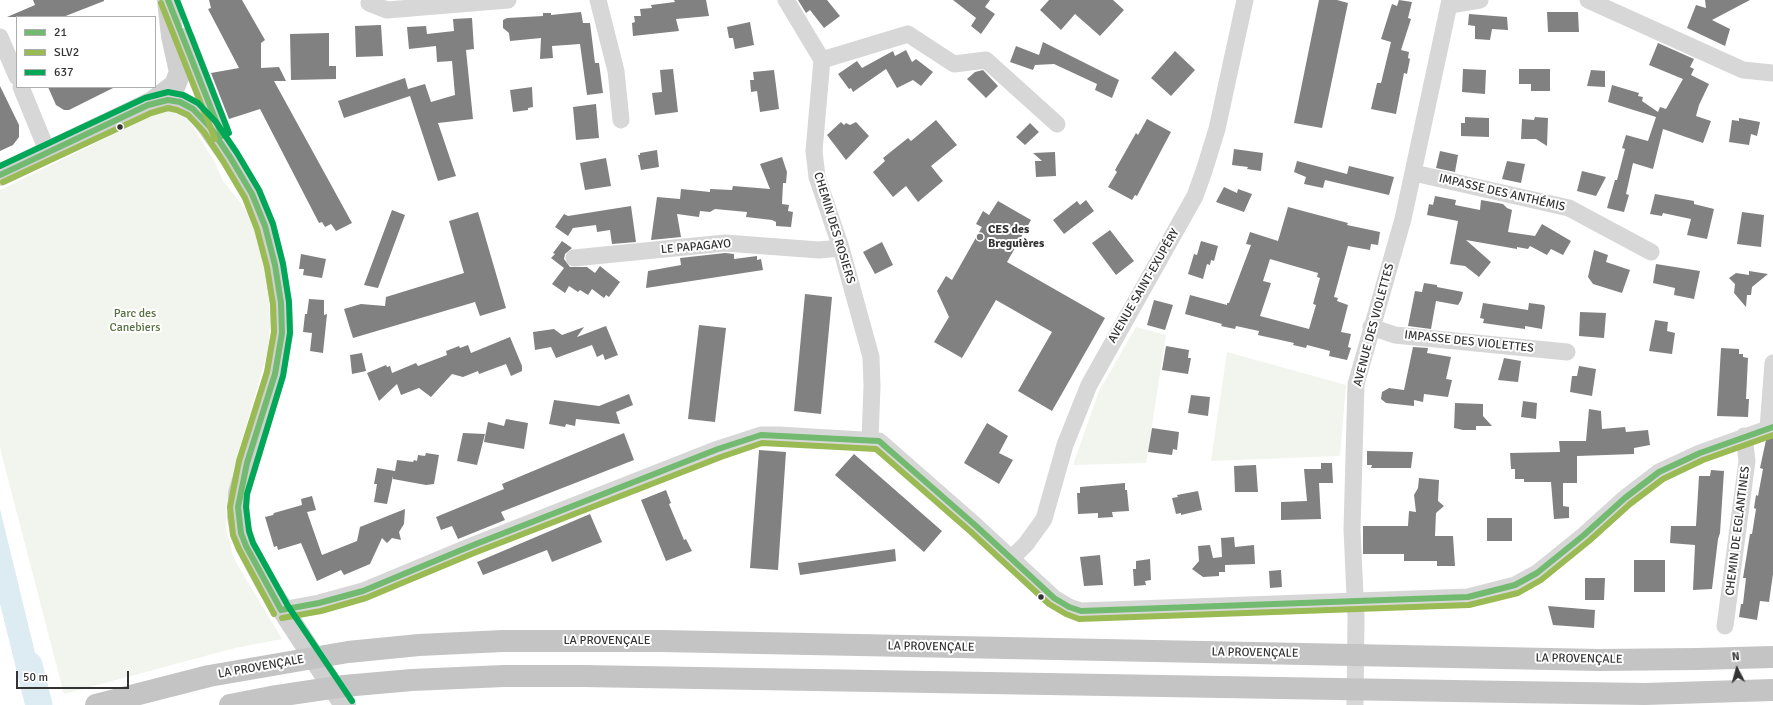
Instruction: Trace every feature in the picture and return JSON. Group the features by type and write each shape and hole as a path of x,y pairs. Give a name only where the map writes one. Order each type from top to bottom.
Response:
{"highway":[{"name":"LA PROVENÇALE","path":"96,705 209,676 348,652 419,645 503,641 661,640 1599,660 1773,657"},
{"path":"230,705 344,686 412,680 504,676 590,676 1528,693 1645,694 1773,690"}],"main road":[{"path":"0,175 151,103 175,85 180,72 172,36 168,0"},
{"path":"168,0 230,157"},
{"path":"151,103 168,100 180,102 193,108 210,128 230,157 252,194 264,226 275,264 281,304 282,333 276,368 247,463 238,507 241,533 246,546 281,610 345,705"}],"street":[{"path":"369,3 387,10 508,0"},
{"path":"598,0 616,71 621,120"},
{"path":"786,0 822,60 908,34 954,64 986,60 1057,124"},
{"name":"AVENUE SAINT-EXUPÉRY","path":"1011,559 1026,544 1044,519 1065,445 1089,385 1187,212 1199,187 1217,130 1245,0"},
{"path":"1450,3 1480,0"},
{"path":"1588,0 1743,70 1773,73"},
{"name":"AVENUE DES VIOLETTES","path":"1354,705 1356,618 1352,529 1358,372 1403,219 1450,3"},
{"path":"0,37 16,75"},
{"name":"CHEMIN DES ROSIERS","path":"822,60 814,151 817,176 841,248 871,357 872,386 870,440"},
{"path":"21,88 48,153"},
{"name":"IMPASSE DES ANTHÉMIS","path":"1414,172 1569,208 1651,252"},
{"name":"LE PAPAGAYO","path":"574,258 725,243 819,250 841,248"},
{"name":"IMPASSE DES VIOLETTES","path":"1371,328 1395,335 1567,352"},
{"path":"281,610 319,603 363,591 471,546 750,438 779,435 870,440 882,443 1054,598 1069,607 1081,611 1468,597 1515,585 1537,573 1653,476 1678,463 1770,427 1773,363"},
{"name":"CHEMIN DE EGLANTINES","path":"1725,626 1746,461 1744,436"}],"green space":[{"name":"Parc des Canebiers","path":"177,106 186,115 214,161 223,181 247,211 258,236 264,261 269,292 270,325 268,351 238,453 227,499 226,529 234,559 282,639 235,648 64,694 0,448 0,190 145,119 152,108"},
{"path":"1136,327 1166,335 1146,463 1073,465 1099,391"},
{"path":"1227,352 1346,385 1340,456 1211,461"}],"shaded area":[{"path":"0,509 46,698 25,704 0,604"}],"building":[{"path":"33,0 104,0 66,16 7,17 35,5"},
{"path":"209,0 242,0 265,40 261,43 261,68 279,67 286,81 274,81 352,223 336,231 331,224 325,227 322,222 319,223 260,109 229,119 211,73 239,68 208,9 211,8"},
{"path":"674,0 706,0 709,16 676,19 679,31 633,36 632,23 635,22 634,16 641,16 640,9 652,8 651,5 675,2"},
{"path":"798,0 827,0 840,16 824,28 810,10 806,13"},
{"path":"953,0 990,0 985,7 995,14 981,34 971,26 976,18"},
{"path":"1049,0 1113,0 1124,10 1100,36 1075,14 1061,30 1040,10"},
{"path":"1319,0 1337,0 1348,3 1322,128 1294,123"},
{"path":"1399,0 1412,2 1408,18 1411,19 1401,50 1409,52 1408,58 1410,59 1407,74 1404,73 1396,114 1371,109 1377,83 1381,83 1391,42 1381,39 1392,4 1397,6"},
{"path":"1705,0 1750,0 1712,20 1730,29 1725,46 1687,28 1696,5 1706,8"},
{"path":"581,12 583,23 590,23 595,63 599,63 603,93 587,95 580,44 552,46 553,58 540,59 541,38 510,41 509,33 503,28 503,20 507,18 543,16 543,13 551,13 551,15"},
{"path":"1547,12 1578,12 1579,32 1548,32"},
{"path":"1469,14 1507,17 1508,30 1492,29 1490,40 1475,39 1475,26 1468,25"},
{"path":"472,18 474,49 466,50 473,119 438,123 456,176 438,181 410,96 344,118 338,101 405,78 408,89 425,84 431,102 455,95 452,61 437,62 436,46 409,49 407,27 426,26 427,34 454,31 453,19"},
{"path":"750,22 754,45 735,49 733,38 729,38 727,27"},
{"path":"381,25 383,56 356,57 355,26"},
{"path":"329,33 329,66 336,66 336,79 291,80 290,34"},
{"path":"1043,42 1119,80 1112,98 1095,90 1097,84 1054,64 1035,65 1033,70 1010,62 1016,46 1039,55"},
{"path":"1658,43 1694,59 1690,67 1694,69 1691,75 1709,84 1699,105 1696,116 1711,121 1703,143 1663,129 1653,169 1633,163 1626,194 1629,195 1624,212 1607,208 1615,180 1617,180 1625,149 1622,148 1626,135 1648,141 1656,117 1608,102 1612,85 1639,93 1638,96 1643,97 1642,101 1658,112 1660,107 1666,109 1683,79 1649,65"},
{"path":"906,50 912,62 916,59 933,72 921,86 913,80 897,88 886,69 853,92 838,74 857,61 862,68 893,51 895,56"},
{"path":"1175,51 1195,70 1171,96 1151,78"},
{"path":"673,69 678,112 655,115 652,93 662,92 660,70"},
{"path":"1463,69 1486,70 1485,94 1462,92"},
{"path":"1519,69 1550,69 1550,91 1531,91 1531,84 1519,84"},
{"path":"774,70 779,109 760,112 757,91 751,92 750,80 754,80 753,72"},
{"path":"983,70 998,86 986,98 967,79 975,72"},
{"path":"1591,70 1605,71 1605,87 1587,86"},
{"path":"0,86 19,125 19,137 13,145 0,151"},
{"path":"532,87 533,107 528,108 528,110 513,112 510,90"},
{"path":"48,88 113,88 69,110 64,110 56,105"},
{"path":"596,104 599,138 576,140 573,107"},
{"path":"1465,117 1489,118 1489,137 1461,136 1461,123 1465,123"},
{"path":"1535,117 1548,118 1547,146 1536,139 1521,139 1522,119 1534,120"},
{"path":"1739,118 1760,122 1757,136 1751,134 1749,145 1729,142 1732,120 1739,121"},
{"path":"1147,119 1171,132 1137,196 1135,195 1132,200 1108,187 1117,172 1115,170 1136,133 1138,135"},
{"path":"936,120 957,145 931,166 943,181 918,202 906,186 893,197 873,172 885,161 883,158 908,138 911,141"},
{"path":"841,122 844,125 846,123 850,125 856,122 869,136 846,160 827,135"},
{"path":"1030,123 1039,132 1025,145 1016,137"},
{"path":"1234,149 1263,153 1261,171 1247,169 1248,167 1232,165"},
{"path":"657,150 659,167 641,170 638,155 640,155 640,153"},
{"path":"1440,151 1458,155 1455,172 1436,168"},
{"path":"1055,152 1056,176 1036,177 1035,161 1042,161 1033,153"},
{"path":"782,157 787,172 786,183 783,183 782,204 789,205 788,211 793,212 791,227 776,226 776,222 772,220 746,217 747,212 715,209 710,212 700,211 699,217 677,214 681,237 651,240 657,197 680,199 681,189 710,192 710,189 732,190 733,186 770,189 760,164"},
{"path":"606,158 611,186 585,190 580,163"},
{"path":"1297,161 1347,174 1349,166 1394,177 1389,195 1325,180 1323,188 1304,184 1306,177 1294,172"},
{"path":"1507,161 1525,164 1521,183 1502,179"},
{"path":"1582,171 1606,177 1596,196 1577,191"},
{"path":"1224,187 1237,193 1238,189 1252,194 1244,212 1216,202"},
{"path":"1655,194 1694,201 1694,204 1714,209 1707,239 1687,235 1691,219 1663,213 1662,216 1650,214"},
{"path":"1435,196 1456,200 1455,205 1480,210 1481,200 1503,204 1512,210 1508,232 1535,236 1542,224 1571,241 1563,255 1551,249 1547,255 1530,246 1528,249 1517,247 1517,249 1466,240 1491,262 1479,277 1465,266 1450,264 1458,221 1427,215 1429,204 1433,205"},
{"path":"1086,200 1094,211 1064,234 1053,220 1077,201 1080,205"},
{"path":"998,201 1031,220 1007,262 1105,318 1052,411 1018,391 1052,332 996,300 962,358 934,342 949,317 937,291 946,276 952,280 982,227 976,224 983,211 989,215"},
{"path":"631,206 636,242 612,244 610,230 597,232 596,225 573,228 568,236 555,227 564,214 568,216"},
{"path":"1288,207 1348,223 1347,225 1380,232 1378,245 1371,244 1370,250 1348,246 1334,297 1338,298 1337,301 1348,305 1341,332 1351,334 1348,347 1351,348 1347,360 1329,356 1330,351 1307,345 1306,348 1293,345 1294,343 1258,335 1259,331 1236,326 1235,329 1221,326 1222,324 1185,314 1190,295 1227,305 1227,303 1229,303 1251,245 1246,244 1250,232 1278,241","holes":["1270,259 1318,273 1317,277 1320,278 1313,304 1316,305 1309,329 1260,316 1271,283 1263,281"]},
{"path":"392,210 405,215 378,288 364,285"},
{"path":"478,212 506,308 480,316 475,302 353,338 344,309 361,304 385,306 386,297 464,273 449,221"},
{"path":"1742,212 1764,215 1761,247 1737,244"},
{"path":"1110,230 1134,261 1116,275 1092,243"},
{"path":"562,241 572,248 565,254 564,259 570,267 587,267 595,273 600,266 620,282 609,297 606,295 604,298 592,289 588,295 580,290 578,292 569,286 565,293 552,284 564,268 551,258"},
{"path":"1201,241 1218,246 1214,261 1211,260 1210,265 1207,264 1203,279 1188,274 1194,254 1197,255"},
{"path":"882,242 893,265 875,274 863,252"},
{"path":"1594,250 1608,255 1606,262 1630,270 1622,293 1593,284 1588,277"},
{"path":"725,253 734,254 734,259 757,256 757,260 761,259 763,270 646,288 648,271 681,265 680,258"},
{"path":"301,254 326,259 322,278 303,275 304,269 299,269"},
{"path":"1656,264 1700,271 1694,299 1674,295 1675,288 1653,283"},
{"path":"1749,271 1768,274 1752,287 1751,295 1747,295 1746,307 1734,293 1735,284 1729,278 1736,273 1749,275"},
{"path":"1424,283 1463,292 1458,305 1436,301 1431,329 1408,326 1415,291 1422,292"},
{"path":"805,294 832,297 821,414 794,411"},
{"path":"309,299 324,300 324,315 327,314 323,353 310,351 312,333 303,332 305,314 307,314"},
{"path":"1154,300 1173,305 1165,330 1147,325"},
{"path":"1483,303 1528,310 1529,303 1544,305 1542,329 1525,326 1525,329 1483,323 1484,319 1480,318"},
{"path":"1580,312 1606,313 1604,338 1579,336"},
{"path":"1655,320 1668,322 1667,331 1675,333 1672,354 1649,351"},
{"path":"699,325 726,328 715,422 688,419"},
{"path":"606,326 618,355 605,360 603,354 597,357 592,345 556,358 551,347 535,350 533,332 554,329 562,335 584,327 577,337"},
{"path":"510,337 522,366 522,371 511,376 506,364 479,374 478,371 463,377 452,374 431,397 419,388 401,395 397,384 379,401 367,373 386,365 387,367 390,366 392,373 416,363 418,366 447,355 446,351 459,346 460,348 468,345 471,353"},
{"path":"1166,346 1189,350 1188,358 1191,358 1188,374 1162,370"},
{"path":"1413,347 1428,348 1427,353 1451,357 1446,379 1452,380 1448,397 1424,394 1423,402 1414,400 1414,406 1386,403 1381,399 1382,392 1389,388 1404,390"},
{"path":"1721,348 1739,349 1739,354 1743,354 1743,357 1748,358 1746,399 1749,399 1748,417 1717,416"},
{"path":"362,353 366,371 352,374 350,355"},
{"path":"1504,358 1521,361 1518,382 1498,380"},
{"path":"1579,366 1596,369 1592,396 1570,392 1572,376 1577,376"},
{"path":"629,394 633,405 616,412 620,424 576,419 575,426 566,424 565,427 549,424 554,400 599,406"},
{"path":"1191,395 1210,397 1208,416 1188,413"},
{"path":"1523,401 1537,403 1536,419 1521,417"},
{"path":"1455,403 1483,404 1483,416 1492,426 1476,426 1476,430 1454,428"},
{"path":"1589,409 1601,411 1602,429 1625,427 1626,432 1648,430 1650,445 1634,448 1634,454 1577,456 1577,483 1563,483 1563,506 1569,507 1569,518 1554,519 1551,482 1524,482 1524,479 1515,479 1515,469 1511,469 1510,453 1560,452 1559,441 1586,441"},
{"path":"506,419 528,423 524,449 484,442 488,422 504,426"},
{"path":"987,423 1008,436 999,453 1013,460 999,484 964,463"},
{"path":"1152,428 1179,432 1177,450 1173,449 1172,455 1148,452"},
{"path":"463,433 485,434 477,465 457,461"},
{"path":"624,433 634,460 501,512 505,520 458,539 452,526 441,530 436,517 504,489 502,484"},
{"path":"1773,438 1773,574 1769,602 1760,601 1757,620 1739,617 1741,604 1743,604 1746,578 1743,578 1750,534 1752,534 1756,509 1754,508 1756,495 1758,496 1763,469 1760,468 1766,440"},
{"path":"759,450 786,452 778,570 750,568"},
{"path":"1367,451 1413,452 1411,468 1371,468 1372,465 1367,465"},
{"path":"426,453 439,455 434,484 426,485 393,479 393,476 387,504 374,502 377,484 374,484 377,468 395,471 397,460 413,462 414,460 417,461 418,455 425,456"},
{"path":"854,454 942,531 924,552 835,475"},
{"path":"1321,463 1332,463 1333,483 1319,483 1321,519 1281,520 1281,502 1307,501 1304,469 1321,469"},
{"path":"1256,465 1258,492 1235,492 1234,466"},
{"path":"1711,470 1724,471 1720,533 1712,589 1693,590 1695,545 1670,543 1671,526 1696,526 1699,476 1710,476"},
{"path":"1419,478 1439,480 1438,501 1444,506 1436,513 1435,536 1453,536 1455,566 1437,566 1437,561 1404,561 1404,554 1363,554 1363,526 1408,526 1409,511 1416,512 1414,495 1418,488"},
{"path":"1125,483 1129,511 1112,512 1113,517 1098,518 1098,513 1078,514 1077,493 1080,493 1080,487"},
{"path":"666,490 671,503 669,504 684,540 686,539 692,551 666,561 641,500"},
{"path":"1198,491 1202,510 1181,515 1181,513 1176,514 1172,498 1178,497 1177,495"},
{"path":"312,496 316,510 307,512 322,555 357,541 360,527 405,509 404,524 399,532 401,540 392,538 387,543 382,538 370,564 344,575 341,570 317,581 301,543 278,550 277,546 274,547 265,517 302,505 301,499"},
{"path":"590,514 602,542 552,562 547,550 483,575 477,562"},
{"path":"1487,518 1512,518 1512,541 1487,541"},
{"path":"1234,537 1235,547 1254,545 1255,564 1225,565 1225,572 1219,572 1219,576 1203,577 1192,569 1199,561 1198,546 1210,545 1213,558 1222,557 1221,538"},
{"path":"895,549 896,561 800,575 798,563"},
{"path":"1100,555 1103,585 1084,586 1080,557"},
{"path":"1150,559 1151,580 1145,581 1146,585 1134,586 1133,569 1136,569 1136,561"},
{"path":"1634,560 1665,560 1665,592 1634,592"},
{"path":"1281,570 1282,587 1270,588 1269,571"},
{"path":"1585,578 1605,578 1604,600 1585,600"},
{"path":"1548,606 1595,610 1594,628 1553,625"}],"waterway":[{"path":"29,665 39,705"}],"transit line":[{"name":"21","path":"168,0 222,136"},
{"name":"637","path":"177,0 229,133"},
{"name":"SLV2","path":"161,3 215,139"},
{"name":"637","path":"0,166 145,98 168,92 183,95 198,103 216,122 237,153 259,190 273,224 283,264 289,302 290,333 283,376 247,494 246,507 249,531 253,543 288,606 352,701"},
{"name":"21","path":"0,175 148,105 168,100 180,102 193,109 210,127 230,157 252,194 265,226 275,265 281,303 282,333 275,374 247,463 238,507 241,533 246,546 281,610"},
{"name":"SLV2","path":"3,182 151,113 168,108 188,115 204,132 223,161 245,198 257,229 267,267 273,304 274,332 267,372 239,461 230,507 233,535 274,614"},
{"name":"21","path":"281,610 319,603 363,591 471,546 718,449 761,435 879,441 976,526 1054,598 1069,607 1081,611 1468,597 1515,585 1537,573 1584,535 1625,498 1659,472 1700,453 1773,427"},
{"name":"SLV2","path":"282,618 321,611 366,598 474,553 721,457 762,443 876,449 971,532 1049,604 1066,614 1079,619 1469,605 1518,593 1541,580 1589,541 1630,504 1663,479 1703,460 1773,435"}],"place":[{"name":"CES des Breguières","path":"980,237"}]}
